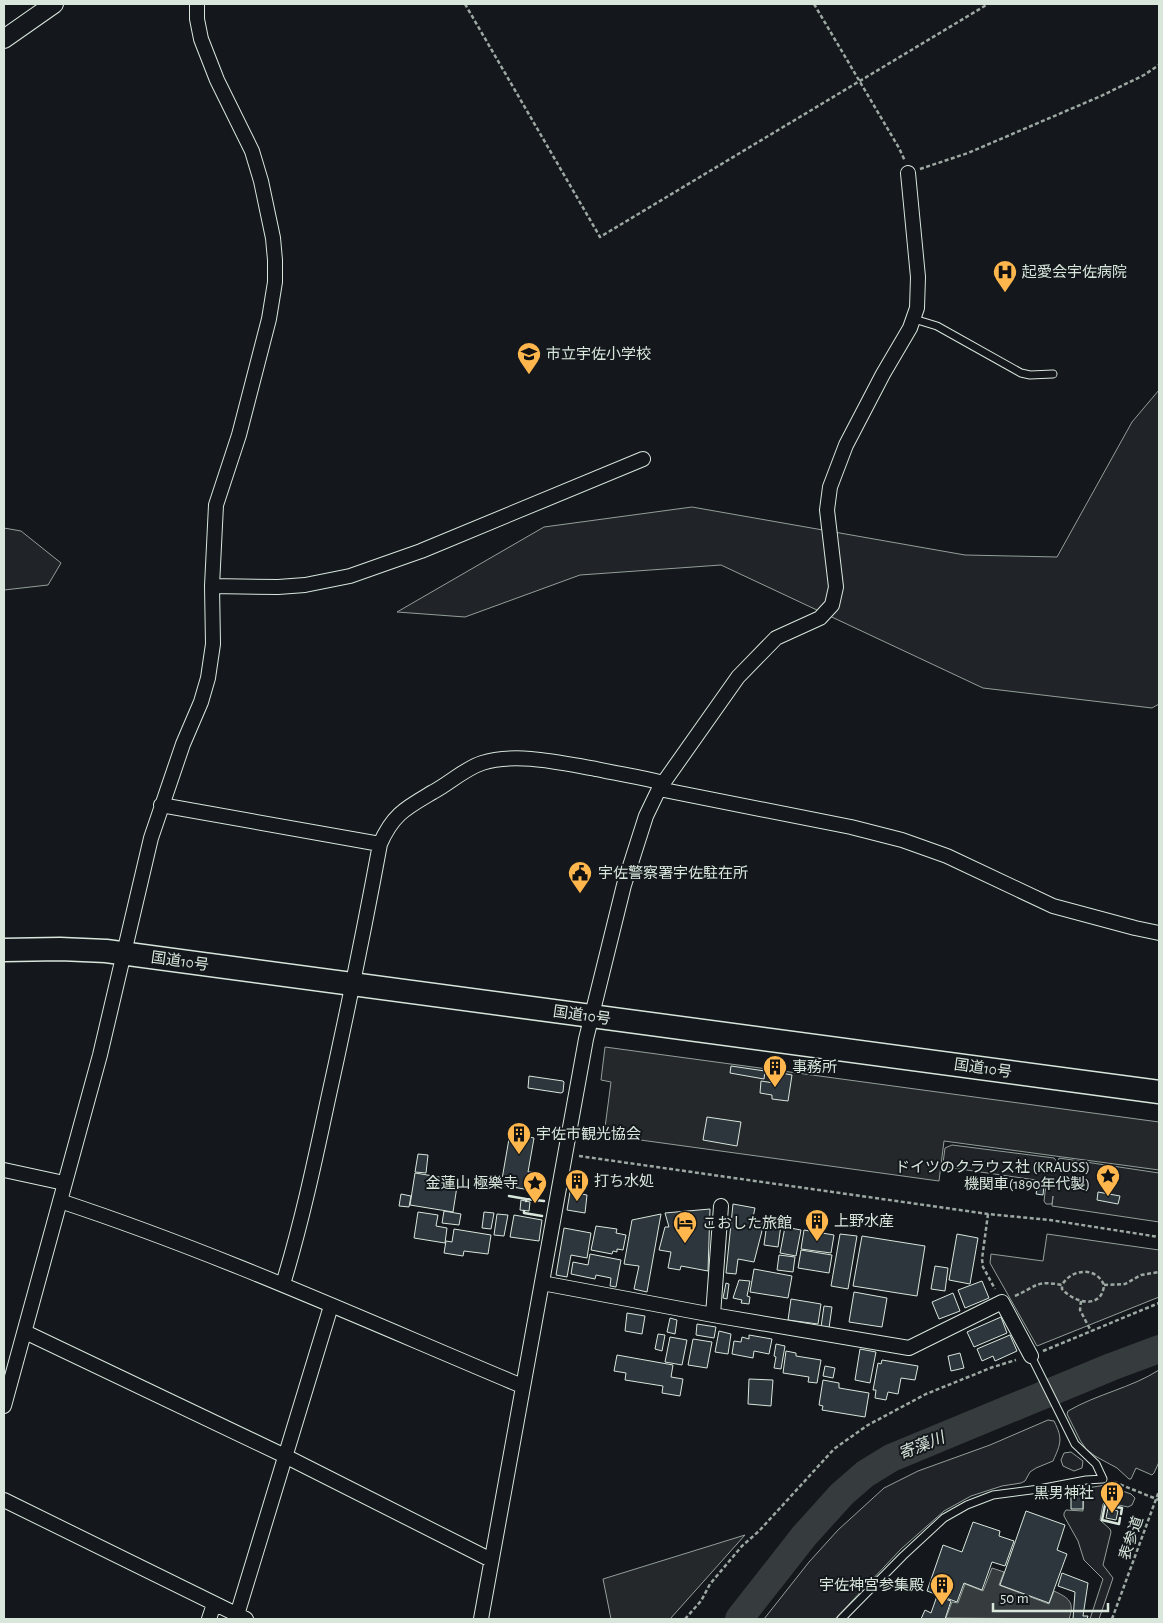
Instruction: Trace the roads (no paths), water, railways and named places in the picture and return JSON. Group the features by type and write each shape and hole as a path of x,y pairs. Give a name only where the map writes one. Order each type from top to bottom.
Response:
{"highway":[{"name":"国道10号","path":"4,950 102,950 1159,1092"}],"street":[{"path":"4,38 37,10 54,4"},
{"path":"4,1406 100,1054 140,880 161,805 182,744 201,702 208,678 213,644 212,586 216,505 239,435 269,319 275,282 276,260 273,238 261,181 252,151 217,80 201,39 197,19 197,4"},
{"path":"481,1619 591,1016 624,885 646,816 661,786 738,677 770,642 784,633 820,618 832,605 836,587 827,510 832,480 846,445 914,319 917,308 918,277 908,173"},
{"path":"212,586 278,587 305,585 350,576 421,551 643,459"},
{"path":"283,1284 306,1203 353,984 380,844 386,829 407,807 436,791 466,770 483,763 505,759 546,760 851,827 902,840 947,856 1053,906 1159,933"},
{"path":"161,805 380,844"},
{"path":"4,1170 64,1183"},
{"path":"60,1201 157,1234 283,1284 522,1386"},
{"path":"713,1315 721,1206"},
{"path":"542,1283 713,1315 909,1348 1002,1302 1033,1358"},
{"path":"4,1500 241,1617 285,1456 331,1306"},
{"path":"25,1332 285,1456 491,1560"},
{"path":"209,1619 214,1604"}],"lane":[{"path":"914,319 937,326 1021,373 1030,375 1053,374"},
{"path":"841,1619 903,1556 944,1518 967,1505 993,1494 1103,1479 1096,1464 1075,1444 1063,1423 1033,1358"}],"waterway":[{"name":"寄藻川","path":"739,1619 804,1536 842,1494 865,1474 891,1458 1159,1349"}],"place":[{"name":"起愛会宇佐病院","path":"1005,293"},
{"name":"市立宇佐小学校","path":"529,375"},
{"name":"宇佐警察署宇佐駐在所","path":"580,894"},
{"name":"事務所","path":"775,1088"},
{"name":"宇佐市観光協会","path":"519,1155"},
{"name":"ドイツのクラウス社 (KRAUSS) 機関車(1890年代製)","path":"1108,1197"},
{"name":"打ち水処","path":"577,1202"},
{"name":"金蓮山 極樂寺","path":"535,1204"},
{"name":"上野水産","path":"817,1242"},
{"name":"こおした旅館","path":"685,1244"},
{"name":"黒男神社","path":"1112,1514"},
{"name":"宇佐神宮参集殿","path":"942,1606"}]}
